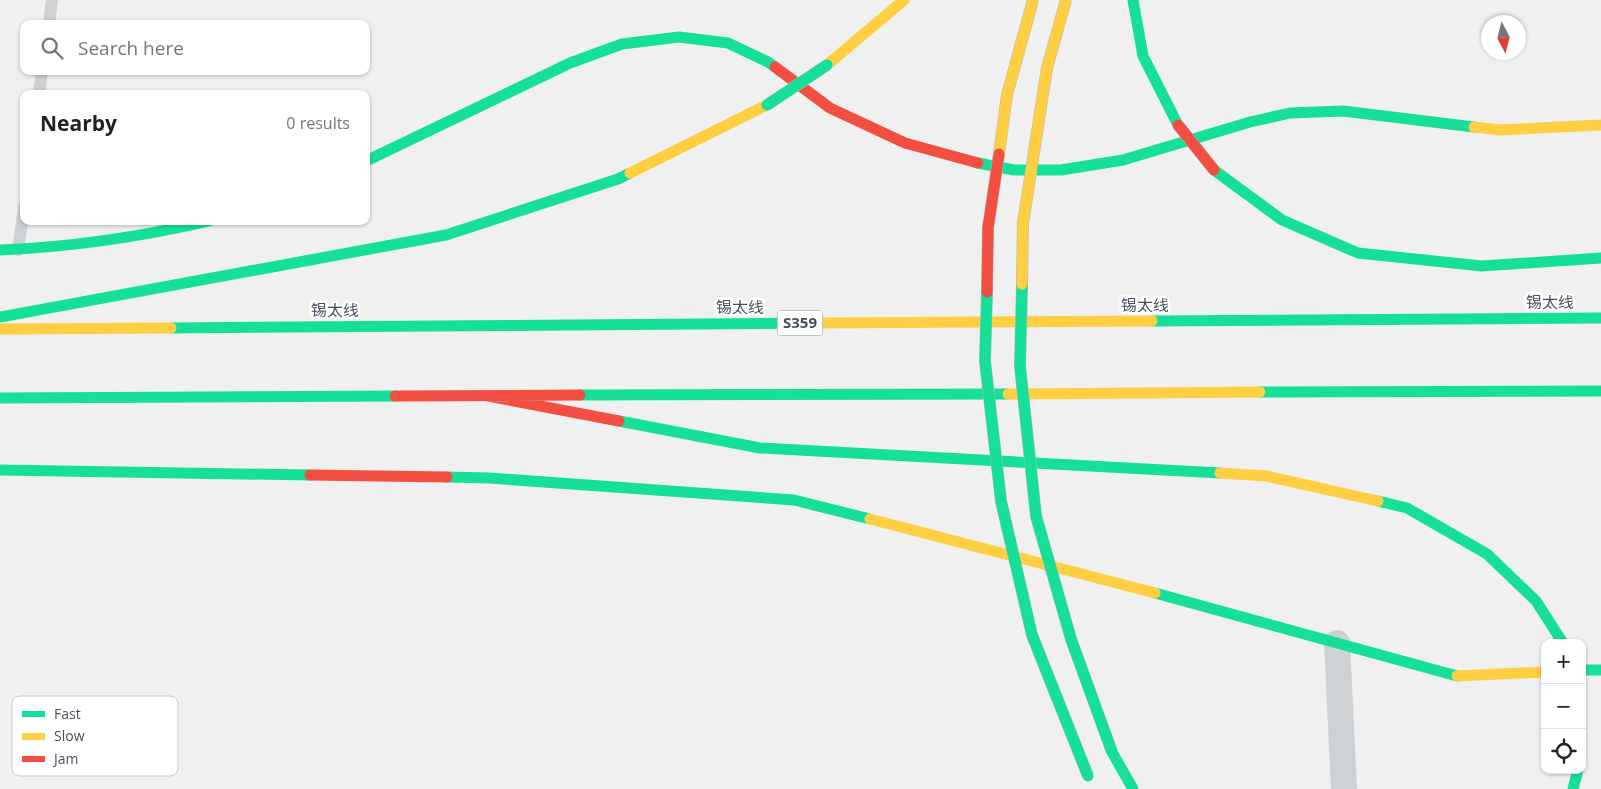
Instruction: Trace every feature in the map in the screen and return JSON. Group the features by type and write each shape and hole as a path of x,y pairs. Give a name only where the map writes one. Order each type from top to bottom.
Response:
{"main road":[{"path":"0,317 446,235 618,179 767,105 827,65 904,0"},
{"path":"1033,0 1007,95 988,228 985,361 1001,501 1032,635 1088,776 1096,789"},
{"path":"1066,0 1047,68 1023,224 1020,366 1036,516 1071,639 1112,752 1133,789"},
{"path":"1133,0 1143,56 1178,126 1214,170 1282,220 1358,253 1482,266 1601,258"},
{"path":"370,159 570,63 622,44 679,37 728,43 768,62 830,108 905,143 969,161 1014,170 1061,170 1123,160 1250,122 1290,113 1343,111 1500,130 1601,125"},
{"path":"0,250 98,243 164,232 193,225"},
{"name":"锡太线","path":"0,329 1601,318"},
{"path":"0,398 1601,391"},
{"path":"488,396 760,448 1266,476 1407,508 1487,554 1536,601 1561,639"},
{"path":"0,470 489,478 794,500 855,514 1139,589 1458,676 1541,672"},
{"path":"1586,670 1601,670"},
{"path":"1573,789 1577,774"}],"street":[{"path":"1337,643 1344,789"}],"lane":[{"path":"50,20 52,0"},
{"path":"40,90 41,75"},
{"path":"18,250 22,225"}],"traffic: fast":[{"path":"1133,0 1143,56 1178,125"},
{"path":"370,159 570,63 622,44 679,37 728,43 775,67"},
{"path":"767,105 827,65"},
{"path":"978,163 1014,170 1061,170 1123,160 1250,122 1290,113 1343,111 1474,127"},
{"path":"1214,170 1282,220 1358,253 1482,266 1601,258"},
{"path":"0,317 446,235 618,179 630,173"},
{"path":"0,250 105,240 190,225"},
{"path":"1022,284 1020,366 1036,516 1071,639 1112,752"},
{"path":"987,292 985,361 1001,501 1032,635 1088,776"},
{"path":"1152,321 1601,318"},
{"path":"171,328 822,323"},
{"path":"1260,392 1601,391"},
{"path":"580,395 1008,394"},
{"path":"0,398 395,396"},
{"path":"619,421 760,448 1220,473"},
{"path":"0,470 310,475"},
{"path":"447,477 489,478 794,500 870,519"},
{"path":"1378,501 1407,508 1487,554 1536,601 1560,639"},
{"path":"1155,593 1457,676"},
{"path":"1586,670 1601,670"},
{"path":"1112,752 1133,789"},
{"path":"1573,789 1577,774"}],"traffic: slow":[{"path":"827,65 904,0"},
{"path":"999,154 1007,95 1033,0"},
{"path":"1022,284 1023,223 1047,68 1066,0"},
{"path":"630,173 767,105"},
{"path":"1474,127 1500,130 1601,125"},
{"path":"822,323 1152,321"},
{"path":"0,329 171,328"},
{"path":"1008,394 1260,392"},
{"path":"1220,473 1266,476 1378,501"},
{"path":"870,519 1155,593"},
{"path":"1457,676 1541,672"}],"traffic: jam":[{"path":"775,67 830,108 905,143 978,163"},
{"path":"1178,125 1214,170"},
{"path":"987,292 988,228 999,154"},
{"path":"395,396 580,395"},
{"path":"488,396 619,421"},
{"path":"310,475 447,477"}]}
